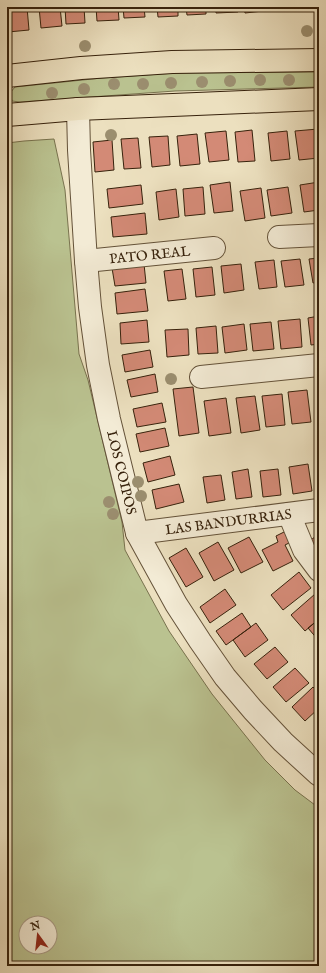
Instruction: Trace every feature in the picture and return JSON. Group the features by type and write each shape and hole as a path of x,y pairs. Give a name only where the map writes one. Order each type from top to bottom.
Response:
{"main road":[{"path":"7,76 80,68 172,62 319,60"},
{"path":"7,115 78,109 319,99"}],"street":[{"name":"LOS COIPOS","path":"78,109 86,261 90,307 98,365 109,420 137,533 176,604 225,677 273,731 319,775"},
{"path":"278,236 319,235"},
{"name":"PATO REAL","path":"86,261 214,248"},
{"path":"201,377 319,365"},
{"name":"LAS BANDURRIAS","path":"137,533 319,510"},
{"path":"289,514 304,550 319,570"}],"green space":[{"path":"319,72 319,87 175,91 20,102 12,101 10,93 15,87 102,78 176,73"},
{"path":"54,139 65,190 79,354 88,380 122,522 125,550 169,631 212,694 265,760 295,790 319,808 319,966 7,966 7,143"}],"building":[{"path":"7,7 27,7 29,30 8,32"},
{"path":"39,7 60,7 62,26 41,28"},
{"path":"65,7 84,7 85,23 66,24"},
{"path":"96,7 118,7 119,20 97,21"},
{"path":"123,7 144,7 145,17 124,18"},
{"path":"157,7 178,7 178,16 158,17"},
{"path":"186,7 206,7 206,14 187,15"},
{"path":"216,7 238,7 238,12 216,13"},
{"path":"244,7 262,7 263,11 245,13"},
{"path":"318,129 319,158 299,160 295,131"},
{"path":"252,130 255,161 238,162 235,132"},
{"path":"226,131 229,160 209,162 205,133"},
{"path":"287,131 290,159 271,161 268,133"},
{"path":"197,134 200,164 180,166 177,136"},
{"path":"168,136 170,165 152,167 149,137"},
{"path":"138,138 141,168 124,169 121,139"},
{"path":"112,140 114,170 95,172 93,142"},
{"path":"230,182 233,211 214,213 210,185"},
{"path":"319,182 319,210 304,212 300,185"},
{"path":"141,185 143,204 109,208 107,189"},
{"path":"203,187 205,214 185,216 183,189"},
{"path":"288,187 292,213 271,216 267,190"},
{"path":"261,188 265,218 245,221 240,191"},
{"path":"176,189 179,217 159,220 156,192"},
{"path":"145,213 147,234 113,237 111,217"},
{"path":"319,258 319,282 313,283 309,259"},
{"path":"300,259 304,285 285,287 281,261"},
{"path":"274,260 277,287 259,289 255,262"},
{"path":"144,264 146,283 115,286 112,268"},
{"path":"241,264 244,290 224,293 221,266"},
{"path":"212,267 215,295 196,297 193,269"},
{"path":"182,269 186,299 168,301 164,271"},
{"path":"145,289 148,311 117,314 115,293"},
{"path":"319,316 319,344 311,345 308,318"},
{"path":"300,319 302,347 281,349 278,321"},
{"path":"147,320 149,342 121,344 120,323"},
{"path":"271,322 274,349 253,351 250,324"},
{"path":"244,324 247,350 225,353 222,327"},
{"path":"216,326 218,353 198,354 196,328"},
{"path":"188,329 189,355 167,357 165,330"},
{"path":"150,350 153,367 125,372 122,355"},
{"path":"155,374 158,392 131,397 127,380"},
{"path":"193,387 199,433 179,436 173,389"},
{"path":"316,389 319,389 319,421"},
{"path":"307,390 311,422 292,424 288,392"},
{"path":"282,394 285,425 266,427 262,396"},
{"path":"255,396 260,430 241,433 236,398"},
{"path":"226,398 231,433 209,436 204,401"},
{"path":"162,403 166,422 137,427 133,409"},
{"path":"165,428 169,446 140,452 136,434"},
{"path":"170,456 175,475 148,482 143,463"},
{"path":"319,463 319,484 315,464"},
{"path":"308,464 312,491 293,494 289,467"},
{"path":"248,469 252,497 236,499 232,472"},
{"path":"278,469 281,495 263,497 260,471"},
{"path":"221,475 225,500 207,503 203,477"},
{"path":"179,484 184,502 156,509 152,490"},
{"path":"286,531 291,542 285,545 293,561 273,571 262,550 278,542 276,536"},
{"path":"319,534 319,556 308,542"},
{"path":"249,537 263,562 241,573 228,548"},
{"path":"218,542 234,570 214,581 199,553"},
{"path":"186,548 203,577 186,587 169,558"},
{"path":"299,572 311,588 283,610 271,595"},
{"path":"225,589 236,605 210,623 200,607"},
{"path":"315,594 319,598 319,619 305,631 291,615"},
{"path":"242,613 251,627 226,645 216,631"},
{"path":"319,619 319,641 308,628"},
{"path":"256,623 268,640 245,657 233,640"},
{"path":"275,647 288,662 267,679 254,664"},
{"path":"295,668 309,683 286,702 273,687"},
{"path":"313,687 319,693 319,708 305,721 292,707"}]}
